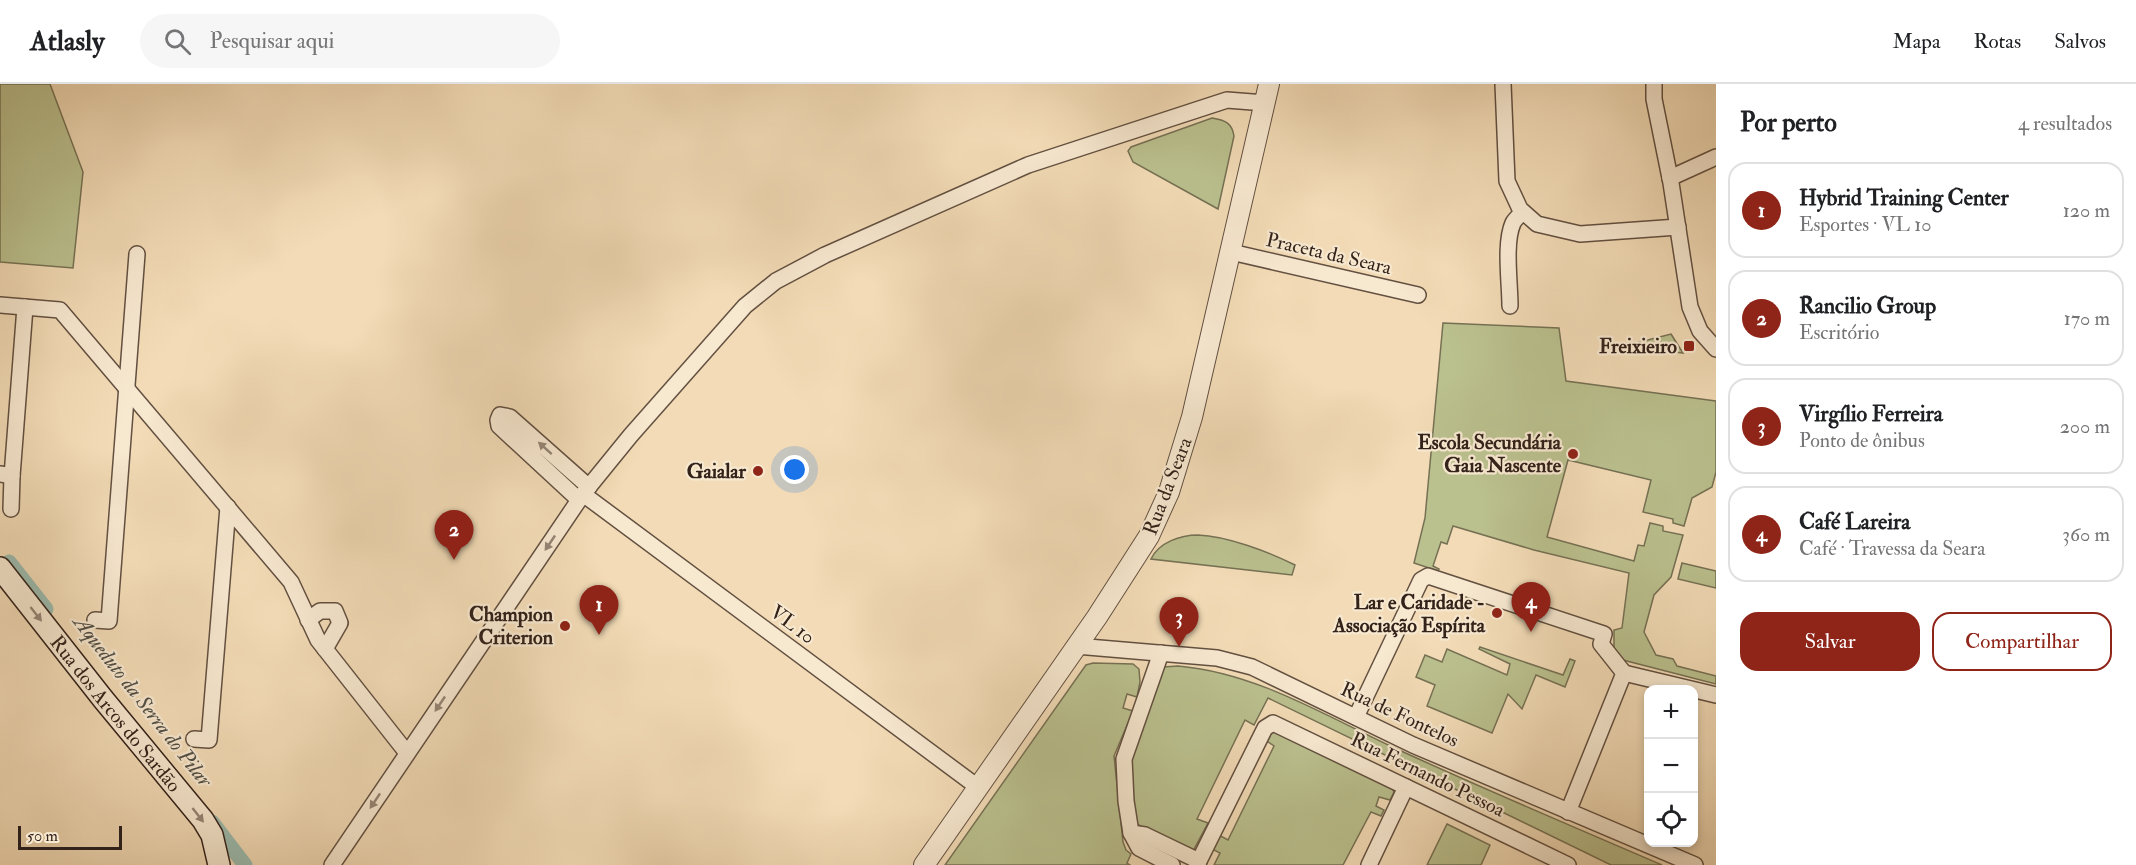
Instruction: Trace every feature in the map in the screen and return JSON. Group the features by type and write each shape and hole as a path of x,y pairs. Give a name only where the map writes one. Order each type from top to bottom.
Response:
{"main road":[{"name":"Rua dos Arcos do Sardão","path":"0,568 103,699 203,820 212,835 219,865"}],"street":[{"path":"1503,84 1507,182 1523,212 1537,224 1580,234 1678,227"},
{"path":"1654,84 1654,99 1670,178 1690,307 1700,331 1716,349"},
{"path":"332,865 583,494 631,435 745,306 776,281 825,255 1028,165 1227,100 1267,94"},
{"name":"Rua da Seara","path":"924,865 979,788 1149,536 1169,492 1192,417 1267,94"},
{"path":"1670,178 1716,157"},
{"path":"1510,306 1510,236 1514,222 1523,212"},
{"name":"Praceta da Seara","path":"1231,252 1418,295"},
{"path":"95,620 109,621 137,254"},
{"path":"0,314 0,305 60,310 291,582 318,640 407,753"},
{"path":"10,509 6,475 25,307"},
{"path":"500,416 510,417 583,494 499,426 500,416"},
{"name":"VL 10","path":"583,494 979,788"},
{"path":"194,739 209,740 228,507"},
{"path":"1356,717 1421,580 1428,576 1604,634 1601,644 1624,673 1716,695"},
{"path":"308,620 320,610 335,611 339,623 325,649"},
{"name":"Rua de Fontelos","path":"1076,646 1218,658 1252,667 1432,753 1695,865"},
{"path":"1161,653 1124,759 1126,801 1131,833 1139,848 1172,865"},
{"path":"1568,812 1624,673"},
{"name":"Rua Fernando Pessoa","path":"1198,863 1264,728 1269,724 1276,724 1406,787 1542,859 1568,865"},
{"path":"1369,865 1406,787"},
{"path":"1131,833 1145,835 1198,863"}],"green space":[{"path":"0,84 50,84 83,172 73,268 0,262"},
{"path":"1212,118 1227,123 1232,128 1234,136 1218,209 1133,162 1128,151 1131,147"},
{"name":"Escola Secundária Gaia Nascente","path":"1443,323 1559,328 1566,381 1716,401 1716,472 1712,487 1692,498 1684,526 1673,523 1673,519 1643,512 1651,480 1568,460 1547,537 1634,561 1638,545 1644,546 1650,523 1663,526 1663,531 1683,535 1671,577 1654,595 1644,632 1656,655 1673,659 1677,666 1716,676 1716,684 1623,660 1614,649 1614,630 1622,628 1629,573 1534,550 1453,526 1447,544 1441,542 1433,566 1439,569 1438,571 1414,563 1425,518"},
{"path":"1671,334 1683,353 1624,346"},
{"path":"1198,535 1235,542 1273,555 1295,565 1292,575 1151,559 1165,544 1185,536"},
{"path":"1682,563 1716,571 1716,588 1678,579"},
{"path":"1480,647 1563,675 1570,659 1575,661 1565,687 1536,675 1522,709 1508,694 1492,733 1427,706 1435,685 1416,677 1425,655 1442,662 1447,649 1507,675 1510,664 1479,649"},
{"path":"1093,663 1133,664 1139,669 1140,682 1137,697 1127,694 1123,708 1133,711 1114,756 1123,842 1126,850 1131,854 1127,863 1130,865 945,865 1086,665"},
{"path":"1178,666 1236,677 1292,698 1432,765 1662,865 1611,865 1268,698 1254,725 1245,720 1197,819 1208,823 1193,851 1184,849 1135,823 1128,758 1163,667"},
{"path":"1270,726 1392,788 1394,792 1390,800 1379,797 1376,806 1384,810 1381,816 1371,812 1343,865 1214,865 1220,853 1210,848 1217,834 1228,840 1274,746 1264,739"},
{"path":"1447,824 1490,845 1481,865 1427,865"}],"waterway":[{"name":"Aqueduto da Serra do Pilar","path":"9,562 46,609"},
{"name":"Aqueduto da Serra do Pilar","path":"212,822 245,865"}],"place":[{"name":"Freixieiro","path":"1689,346"},
{"name":"Escola Secundária Gaia Nascente","path":"1573,454"},
{"name":"Gaialar","path":"758,471"},
{"name":"Rancilio Group","path":"454,560"},
{"name":"Lar e Caridade - Associação Espírita","path":"1497,613"},
{"name":"Champion Criterion","path":"565,626"},
{"name":"Café Lareira","path":"1531,632"},
{"name":"Hybrid Training Center","path":"599,635"},
{"name":"Virgílio Ferreira","path":"1179,647"}]}
